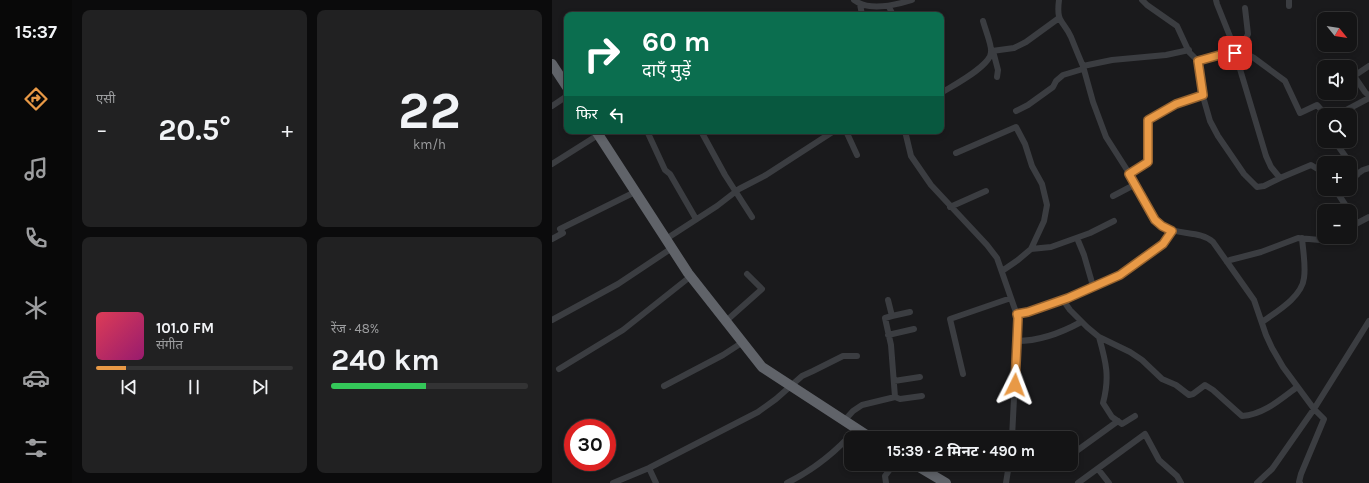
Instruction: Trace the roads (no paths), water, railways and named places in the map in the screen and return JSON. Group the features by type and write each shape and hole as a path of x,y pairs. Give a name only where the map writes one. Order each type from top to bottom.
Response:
{"highway":[{"path":"552,64 564,80"},
{"path":"599,134 691,276 762,367 859,431"},
{"path":"926,471 946,483"}],"street":[{"path":"854,0 862,3 889,7 912,0"},
{"path":"1059,0 1059,18 1070,35 1083,68 1093,102 1106,137 1155,220 1162,226 1172,231 1208,238 1213,242 1254,300 1272,348 1283,367 1314,409 1324,419 1301,474 1300,483"},
{"path":"1142,0 1177,26 1189,50 1198,61 1203,95 1210,121 1250,182 1257,187 1264,186 1311,165 1317,169"},
{"path":"1216,0 1237,51 1266,156 1271,167 1280,178"},
{"path":"889,7 892,12"},
{"path":"1198,61 1237,51 1242,47 1248,34 1245,8"},
{"path":"992,51 1014,48 1042,31 1059,18"},
{"path":"983,21 998,70 997,77"},
{"path":"1016,111 1028,106 1053,87 1056,81 1063,75 1112,60 1166,55 1189,50"},
{"path":"944,91 983,66 990,59 992,51"},
{"path":"1237,51 1254,58 1285,81 1300,113 1317,105 1320,108"},
{"path":"1349,108 1369,97 1354,76 1369,66"},
{"path":"1129,174 1148,162 1148,120 1176,104 1203,95"},
{"path":"552,106 564,98"},
{"path":"956,153 1016,127 1025,144 1032,166 1042,184 1048,205 1044,221 1031,249 1002,271"},
{"path":"552,164 595,134"},
{"path":"648,134 665,170 670,174 696,219"},
{"path":"703,134 736,192 752,216"},
{"path":"666,239 736,192 766,175 828,134"},
{"path":"847,134 857,155"},
{"path":"906,134 911,156 931,185 987,245 997,258 1002,271 1018,318 1012,431"},
{"path":"1357,175 1363,170 1369,168"},
{"path":"1113,196 1134,185"},
{"path":"950,206 986,191"},
{"path":"552,239 563,233 560,229 636,192"},
{"path":"1340,196 1358,223 1369,217"},
{"path":"1031,249 1051,247 1077,238 1114,221"},
{"path":"1017,314 1028,312 1063,300 1120,275 1163,244 1172,231"},
{"path":"1077,238 1084,255 1093,286"},
{"path":"1226,262 1267,250 1298,238 1317,240"},
{"path":"1262,322 1295,297 1300,289 1304,280 1302,238"},
{"path":"552,320 618,284 672,248"},
{"path":"726,321 762,289 747,274"},
{"path":"559,369 622,330 691,276"},
{"path":"963,374 950,319 1011,298"},
{"path":"888,300 892,316"},
{"path":"1063,300 1081,322 1100,337 1130,352 1142,360 1162,379 1176,385 1189,395 1193,394 1205,385 1213,390 1242,416 1251,416 1265,409 1297,387"},
{"path":"896,397 891,345 885,318 910,312"},
{"path":"1257,483 1272,469 1314,409 1369,321"},
{"path":"1017,341 1040,339 1063,331 1081,322"},
{"path":"888,335 914,329"},
{"path":"1100,337 1108,375 1102,403 1112,417 1122,424 1135,416"},
{"path":"664,386 723,355 743,342"},
{"path":"613,483 649,468 758,412 776,399 802,376 844,356 857,356"},
{"path":"894,381 920,377"},
{"path":"844,421 853,411 862,405 896,397 900,400 922,396"},
{"path":"1078,450 1118,421"},
{"path":"787,483 809,471 846,441 856,429"},
{"path":"1078,483 1145,434 1159,460 1177,476 1181,483"},
{"path":"649,468 656,483"},
{"path":"1098,469 1109,483"},
{"path":"886,483 885,476 889,471"},
{"path":"1006,483 1008,471"}]}
